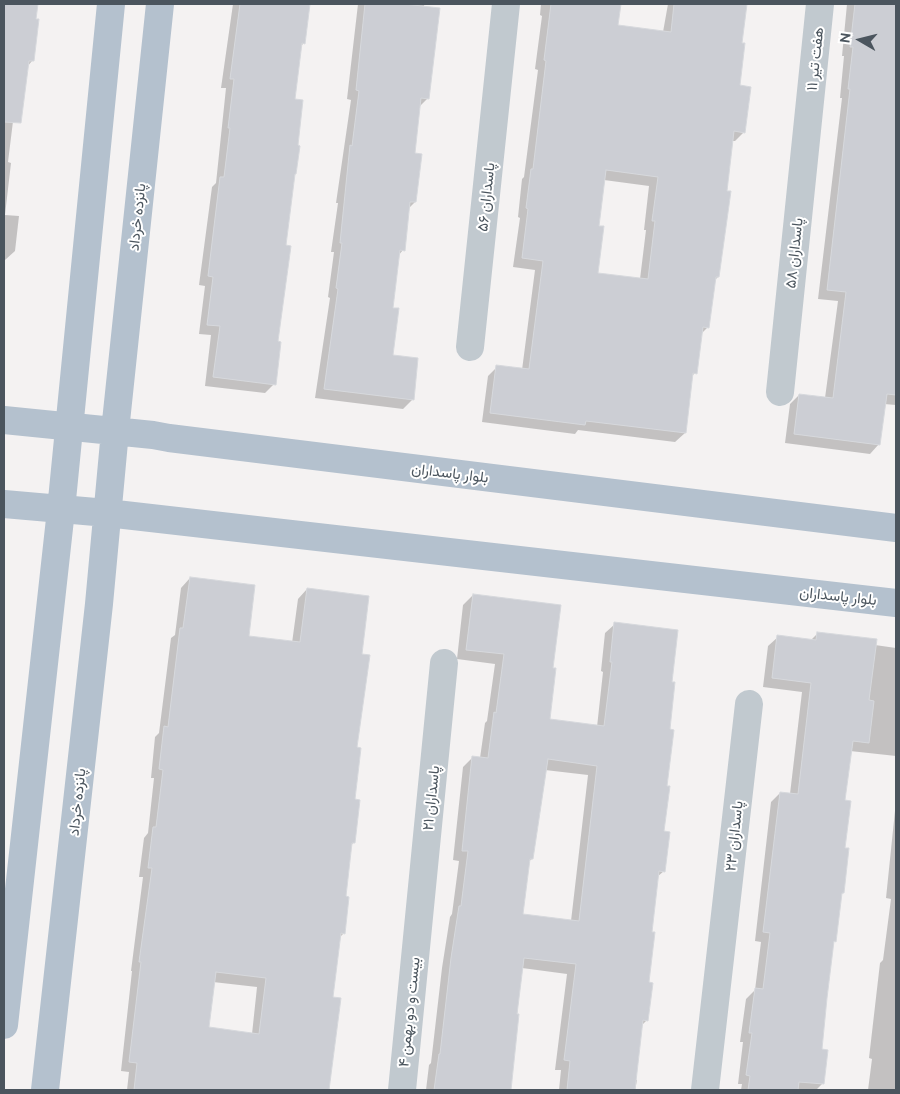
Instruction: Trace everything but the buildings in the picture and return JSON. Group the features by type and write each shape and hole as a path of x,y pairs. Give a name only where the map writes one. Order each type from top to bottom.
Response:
{"main road":[{"path":"4,1025 61,510 111,4"},
{"name":"پانزده خرداد","path":"45,1090 99,604 115,431 160,4"},
{"name":"بلوار پاسداران","path":"4,420 115,431 896,528"},
{"name":"بلوار پاسداران","path":"4,504 107,513 896,603"}],"street":[{"name":"پاسداران ۵۶","path":"470,347 506,4"},
{"name":"هفت تیر ۱۱","path":"809,115 820,4"},
{"name":"پاسداران ۵۸","path":"780,392 809,115"},
{"name":"پاسداران ۲۱","path":"417,933 444,663"},
{"name":"پاسداران ۲۳","path":"705,1090 749,704"},
{"name":"بیست و دو بهمن ۴","path":"402,1090 417,933"}]}
